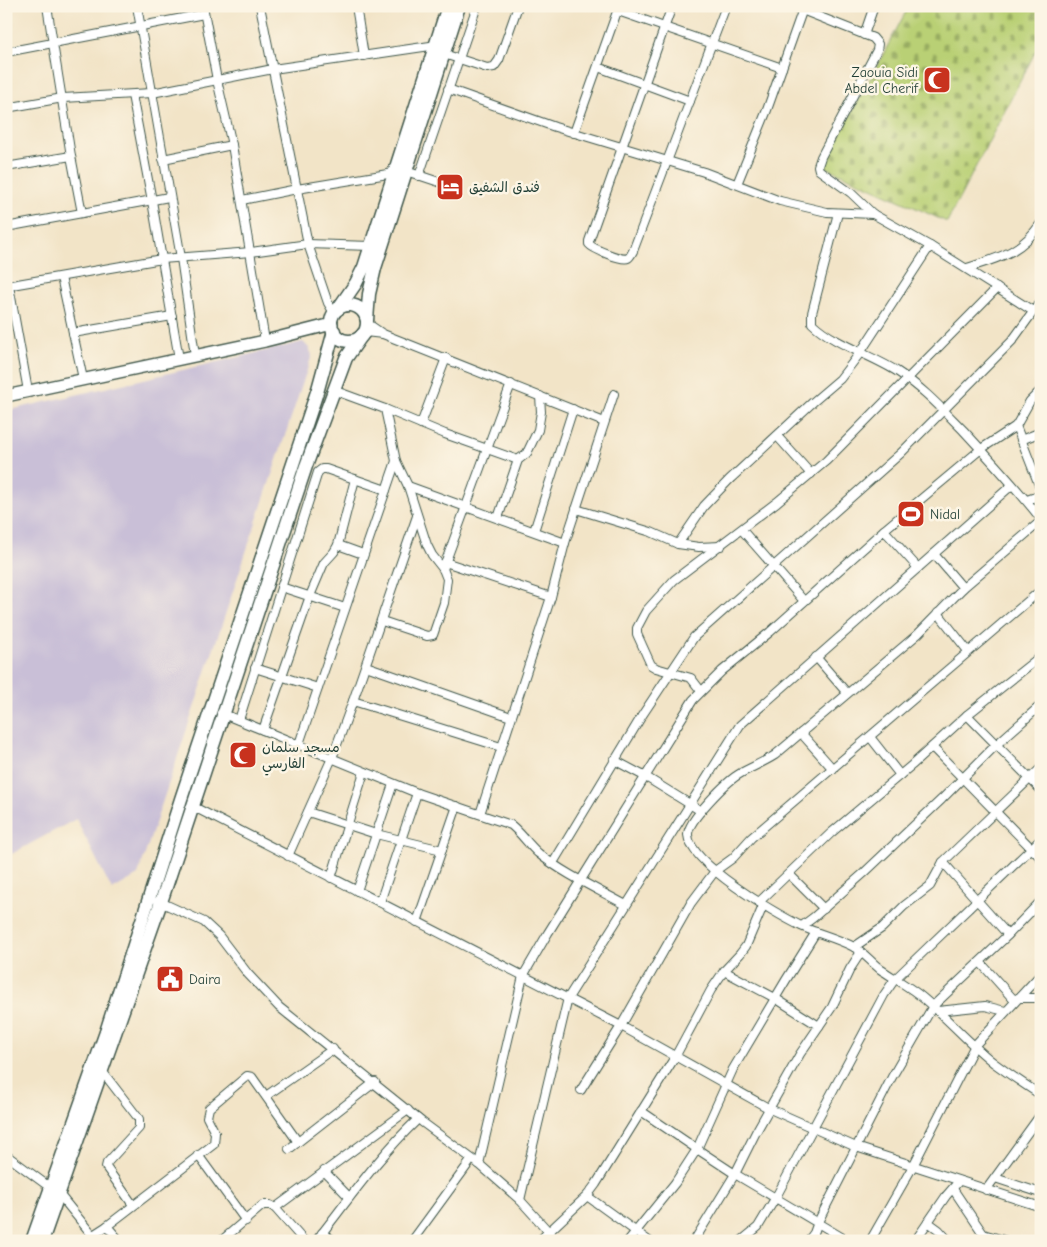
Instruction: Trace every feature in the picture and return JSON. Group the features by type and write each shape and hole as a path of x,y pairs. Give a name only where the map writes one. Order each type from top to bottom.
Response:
{"main road":[{"path":"440,50 448,6"},
{"path":"32,1241 55,1191 102,1071 155,899 218,711 318,389 334,319 364,267 400,172 440,50 459,6"},
{"path":"42,1241 55,1191 106,1032 155,899 192,806 218,711 333,390 346,358 365,327 368,294 400,172"},
{"path":"334,319 344,306 356,306 361,309 365,327"},
{"path":"334,319 343,340 355,340 365,327"}],"street":[{"path":"47,6 82,213"},
{"path":"137,6 181,258 195,355"},
{"path":"6,396 265,341 334,319 308,244 260,6"},
{"path":"356,6 364,56"},
{"path":"419,176 477,6"},
{"path":"6,108 63,98 152,93 273,69 364,56 440,50 458,60 490,69 496,65 518,6"},
{"path":"672,6 589,241 593,249 620,258 627,258 633,251 726,6"},
{"path":"792,6 803,8 877,41 878,44 878,50 825,148 818,166 821,173 851,193 873,214 967,268 1033,311"},
{"path":"864,35 874,6"},
{"path":"738,184 803,8"},
{"path":"574,133 619,9 664,27 782,68"},
{"path":"6,52 140,26 204,10 232,145 265,341"},
{"path":"598,67 690,101"},
{"path":"448,89 574,133 668,160 738,184 780,201 818,211 873,214"},
{"path":"132,94 179,359"},
{"path":"163,159 232,145"},
{"path":"6,167 71,156"},
{"path":"242,200 400,172 448,185"},
{"path":"6,227 169,197"},
{"path":"838,213 815,298 811,320 817,327 860,353 897,371 934,399 1027,500 1041,520 963,588 918,634 775,755 758,766 741,772 730,780 689,828 688,838 691,847 699,856 761,904 802,926 857,950 872,963 916,992 936,1008 993,1062 1041,1095"},
{"path":"967,268 1015,251 1041,223"},
{"path":"28,391 8,286 162,259 251,252 308,244 371,246"},
{"path":"678,544 704,506 729,480 813,402 840,380 860,353 930,246"},
{"path":"61,277 83,379"},
{"path":"702,691 691,678 651,665 637,634 637,628 646,611 674,580 742,530 810,474 864,423 997,288"},
{"path":"553,862 614,760 670,672 701,629 774,568 901,454 1012,341 1041,301"},
{"path":"73,333 172,316"},
{"path":"365,327 604,422"},
{"path":"422,424 446,358"},
{"path":"382,621 427,636 433,635 446,590 444,566 511,384"},
{"path":"333,390 518,460"},
{"path":"412,1241 476,1162 523,976 693,700 722,671 770,632 884,530 981,449 1016,426 1030,401 1041,390"},
{"path":"480,814 551,597 565,543 614,394"},
{"path":"498,518 518,460 527,453 538,430 541,412 540,396"},
{"path":"385,409 396,461 408,486 432,555 444,566 551,597"},
{"path":"534,531 573,409"},
{"path":"1016,426 1041,490"},
{"path":"1021,440 1041,432"},
{"path":"777,436 810,474"},
{"path":"299,744 396,461"},
{"path":"239,720 320,471 326,469 386,490"},
{"path":"263,730 310,596 324,563 338,545 355,479"},
{"path":"520,1200 568,998 740,725 1012,485"},
{"path":"408,486 565,543"},
{"path":"1027,500 1041,495"},
{"path":"576,509 651,532 678,544 699,547 721,546"},
{"path":"288,856 332,758 354,701 417,516"},
{"path":"286,525 300,529"},
{"path":"742,530 804,601"},
{"path":"884,530 918,568"},
{"path":"338,545 363,554"},
{"path":"934,554 963,588"},
{"path":"281,587 345,608"},
{"path":"581,1090 691,903 715,870 733,858 751,838 1041,590"},
{"path":"938,613 968,651"},
{"path":"539,1241 587,1196 596,1184 675,1057 695,1016 724,971 746,946 761,904 831,833 968,714 1041,656"},
{"path":"816,657 847,693"},
{"path":"366,666 511,716"},
{"path":"255,668 318,688"},
{"path":"354,701 501,747"},
{"path":"802,926 824,909 904,835 996,744 1041,705"},
{"path":"218,711 393,784 511,824 538,852 581,880 626,905"},
{"path":"968,714 1041,790"},
{"path":"801,733 833,769"},
{"path":"870,737 900,775"},
{"path":"932,747 1041,858"},
{"path":"614,760 646,777 701,812"},
{"path":"694,1241 735,1174 756,1132 800,1054 832,1007 857,950 904,906 930,886 943,862 1041,768"},
{"path":"331,878 364,772"},
{"path":"358,892 393,784"},
{"path":"380,902 417,793"},
{"path":"192,806 568,998 727,1086 812,1129 856,1148 1041,1207"},
{"path":"417,922 457,806"},
{"path":"308,812 376,834 442,850"},
{"path":"741,1241 758,1227 776,1197 843,1075 884,995 895,979 1041,839"},
{"path":"943,862 1008,935"},
{"path":"789,874 824,909"},
{"path":"155,899 204,922 218,936 263,992 297,1022 418,1119 476,1162 520,1200 548,1232"},
{"path":"808,1241 814,1233 892,1077 936,1008 1041,901"},
{"path":"628,1241 680,1176 697,1149 727,1086 733,1069 816,932"},
{"path":"980,962 1016,999 1041,998"},
{"path":"724,971 775,998 819,1026"},
{"path":"870,1241 913,1166 975,1045 1041,974"},
{"path":"936,1008 985,1006 1005,1011"},
{"path":"266,1096 333,1049"},
{"path":"102,1071 139,1119 139,1128 107,1163 106,1167 133,1206"},
{"path":"6,1155 55,1191 95,1238 107,1226 214,1144 215,1138 207,1117 209,1108 249,1075 298,1142"},
{"path":"289,1149 374,1082"},
{"path":"274,1208 408,1110"},
{"path":"641,1111 735,1174 848,1241"},
{"path":"986,1190 1041,1114"},
{"path":"316,1241 348,1197 398,1138 418,1119"},
{"path":"198,1155 246,1221"},
{"path":"324,1171 348,1197"},
{"path":"995,1178 1041,1193"},
{"path":"915,1241 946,1196 959,1181"},
{"path":"953,1189 988,1241"},
{"path":"587,1196 649,1241"},
{"path":"221,1241 264,1205 270,1205 274,1208 304,1241"},
{"path":"928,1222 949,1241"},
{"path":"107,1226 120,1241"},
{"path":"322,1233 334,1241"},
{"path":"983,1234 1007,1241"}],"shaded area":[{"path":"303,342 309,348 312,355 138,875 112,890 76,819 6,857 6,411"}],"green space":[{"path":"909,6 1041,6 1041,41 947,222 823,166"}],"place":[{"name":"Zaouia Sidi Abdel Cherif","path":"937,80"},
{"name":"فندق الشفيق","path":"450,187"},
{"name":"Nidal","path":"911,514"},
{"name":"مسجد سلمان الفارسي","path":"243,755"},
{"name":"Daira","path":"170,979"}]}
